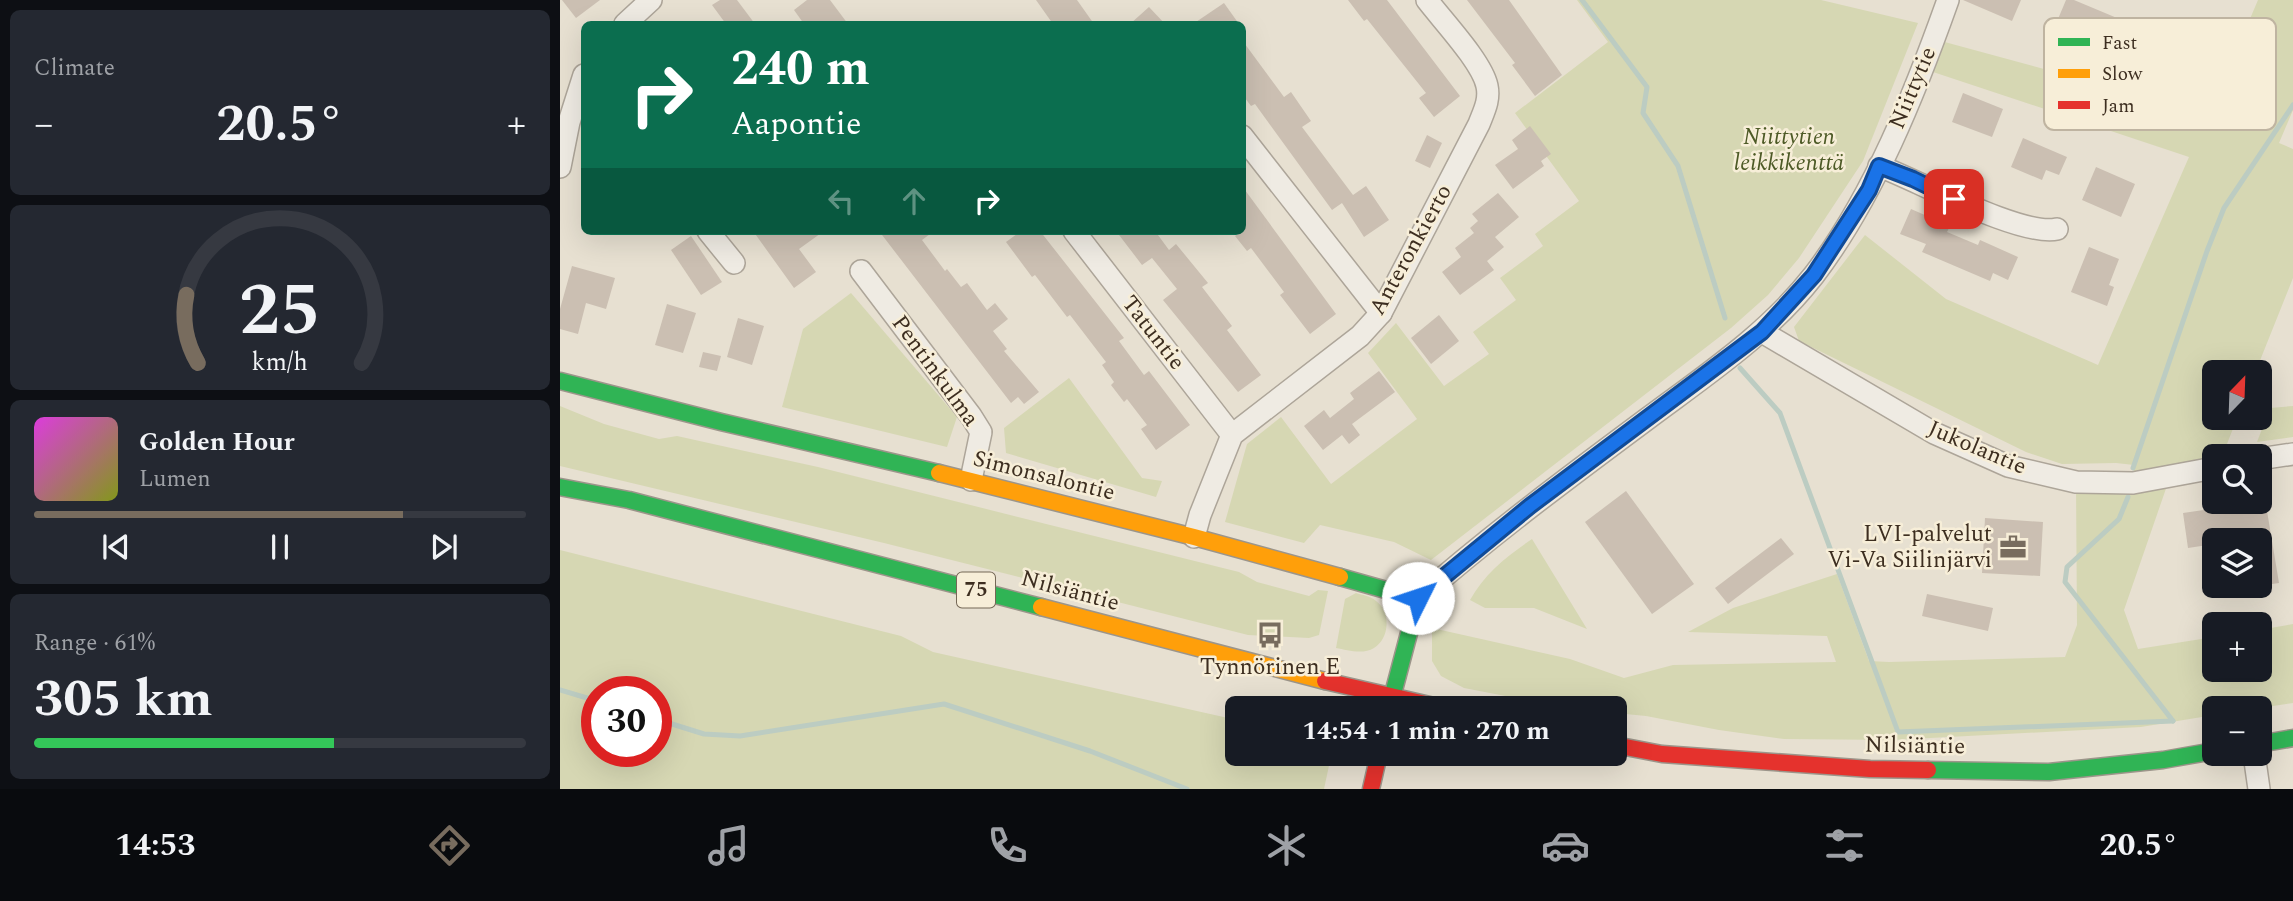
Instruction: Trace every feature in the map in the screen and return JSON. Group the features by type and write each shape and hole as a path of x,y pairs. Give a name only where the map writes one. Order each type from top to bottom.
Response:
{"main road":[{"name":"Simonsalontie","path":"560,381 721,422 971,480 1418,598"},
{"name":"Nilsiäntie","path":"560,488 629,500 1318,679 1371,696"},
{"path":"1392,696 1418,598"},
{"path":"2272,742 2293,738"},
{"name":"Nilsiäntie","path":"1627,748 1662,754 1870,769 2049,772 2202,753"},
{"path":"1371,789 1376,766"}],"street":[{"path":"628,21 651,0"},
{"name":"Anteronkierto","path":"1232,435 1360,336 1381,313 1479,124 1488,102 1487,85 1474,61 1427,0"},
{"name":"Niittytie","path":"1418,598 1530,506 1762,332 1814,275 1869,190 1948,0"},
{"path":"560,167 577,122 581,95"},
{"path":"1246,141 1381,313"},
{"path":"1879,166 1913,179 1970,207 2044,232 2057,229"},
{"path":"711,235 734,263"},
{"name":"Tatuntie","path":"1077,235 1232,435"},
{"name":"Pentinkulma","path":"861,271 981,432 971,480"},
{"name":"Jukolantie","path":"1762,332 1934,433 2008,466 2076,482 2133,483 2202,470"},
{"path":"1194,537 1232,435"},
{"path":"2272,457 2293,454"},
{"path":"2256,766 2259,789"}],"green space":[{"name":"Niittytien leikkikenttä","path":"1577,0 1821,0 1918,23 1863,161 1799,258 1768,295 1731,328 1431,560 1394,542 1320,525 1304,543 1225,522 1247,444 1281,417 1331,484 1417,419 1368,353 1396,323 1444,386 1489,354 1473,332 1516,300 1500,278 1543,246 1535,234 1579,201 1515,113 1608,42"},
{"path":"2258,0 2293,0 2293,110 2279,143 2293,149 2293,278 2260,360 2202,360 2202,430 2232,430 2227,444 2202,444 2202,470 2170,477 2124,610 2138,649 2202,639 2202,682 2272,682 2272,628 2293,624 2293,703 2272,706 2272,696 2202,696 2202,717 2141,727 1892,740 1784,739 1627,714 1627,696 1505,696 1464,688 1441,676 1432,661 1432,628 1570,659 1624,678 1673,665 1836,662 1827,636 1688,632 1733,608 1837,574 1869,661 2065,657 2077,625 2076,482 2133,482 2134,465 2062,464 2026,452 1799,341 1794,327 1865,235 1946,299 2098,365 2189,157 2108,130 2276,130 2276,18 2250,18"},
{"path":"1941,41 2044,69 2044,109 1927,70"},
{"path":"851,293 957,417 947,447 782,407 803,329"},
{"path":"1069,378 1142,478 1162,481 1156,497 1006,453 1004,428"},
{"path":"560,406 604,424 659,439 677,436 818,467 1239,572 1257,582 1309,596 1318,590 1328,591 1319,635 1309,638 1248,635 884,543 560,466"},
{"path":"2293,406 2293,437 2257,442 2262,430 2272,430 2272,408"},
{"path":"1532,539 1587,629 1534,608 1485,608 1470,600 1497,566"},
{"path":"560,550 901,636 933,652 1225,717 1225,766 1329,766 1324,789 560,789"},
{"path":"1356,593 1376,601 1386,618 1383,638 1374,648 1365,651 1336,648 1345,599"}],"building":[{"path":"562,0 600,0 576,18"},
{"path":"720,0 737,0 753,21 724,21 712,5"},
{"path":"807,0 830,0 846,21 802,21 794,10"},
{"path":"1036,0 1077,0 1092,21 1051,21"},
{"path":"1348,0 1387,0 1460,96 1434,117 1419,98 1426,93 1367,19 1364,21"},
{"path":"1467,0 1509,0 1562,75 1535,96 1512,65 1515,63"},
{"path":"1963,0 2021,0 2012,21"},
{"path":"2066,0 2074,0 2117,18 2058,18"},
{"path":"1224,3 1237,21 1197,21"},
{"path":"1149,7 1162,21 1133,21"},
{"path":"1246,45 1284,97 1291,92 1311,121 1302,127 1353,195 1366,186 1389,220 1364,237 1342,203 1332,210 1255,104 1251,106 1246,99"},
{"path":"1963,93 2003,109 1992,137 1952,122"},
{"path":"1530,126 1551,154 1541,161 1544,166 1513,189 1495,165 1518,149 1512,140"},
{"path":"1427,135 1442,143 1430,168 1415,161"},
{"path":"2023,138 2067,157 2059,175 2046,170 2042,180 2011,167"},
{"path":"2096,167 2135,184 2121,217 2082,200"},
{"path":"1246,191 1336,314 1310,334 1280,295 1284,292 1251,248 1247,251 1235,236 1246,235"},
{"path":"1498,193 1519,217 1495,237 1504,247 1487,261 1494,270 1460,295 1442,272 1461,257 1455,248 1474,233 1470,228 1478,221 1472,214"},
{"path":"1911,209 1950,226 1947,232 1978,245 1980,240 2018,257 2008,280 1993,273 1990,281 1922,252 1926,244 1900,234"},
{"path":"756,235 818,235 799,249 816,272 794,288"},
{"path":"882,235 929,235 922,240 945,271 947,269 961,287 967,283 987,310 995,303 1008,319 993,331 1007,349 1004,351 1039,392 1024,404 1018,397 1011,403"},
{"path":"1016,235 1043,235 1124,338 1119,341 1144,375 1149,371 1190,425 1156,450 1141,429 1147,425 1127,399 1124,402 1111,385 1114,382 1102,365 1106,362 1070,315 1067,317 1035,275 1032,277 1006,242"},
{"path":"1119,235 1158,235 1169,250 1176,244 1208,283 1202,287 1232,326 1227,330 1261,375 1238,392 1163,300 1177,289 1152,258 1142,265"},
{"path":"691,236 722,282 701,295 671,250"},
{"path":"2089,247 2119,259 2109,285 2114,287 2107,306 2071,292"},
{"path":"572,266 615,278 606,309 586,303 578,334 560,329 560,309"},
{"path":"667,304 696,313 683,353 655,345"},
{"path":"1439,315 1459,341 1431,364 1411,338"},
{"path":"738,318 764,326 752,365 727,357"},
{"path":"703,352 721,356 717,371 699,367"},
{"path":"1379,371 1395,392 1352,424 1360,435 1349,444 1342,435 1323,450 1304,426 1324,410 1330,418 1354,399 1350,393"},
{"path":"1626,491 1694,584 1652,614 1585,522"},
{"path":"2202,510 2202,514 2268,514 2270,528 2202,528 2202,546 2188,548 2183,513"},
{"name":"LVI-palvelut Vi-Va Siilinjärvi","path":"1985,518 2043,522 2040,576 1982,573"},
{"path":"1781,538 1794,554 1728,604 1715,588"},
{"path":"2272,541 2279,583 2272,584"},
{"path":"1927,594 1993,608 1988,631 1922,616"}],"waterway":[{"path":"1582,0 1647,87 1643,113 1678,166 1725,318"},
{"path":"2133,468 2224,208 2293,105"},
{"path":"1740,368 1780,413 1898,732 2173,721"},
{"path":"2128,497 2119,519 2067,567 2065,582 2173,721"},
{"path":"560,690 581,696"},
{"path":"672,724 704,734 740,736 944,704 1090,751 1187,789"}],"traffic: fast":[{"path":"560,381 939,473"},
{"path":"560,487 629,500 1041,607"},
{"path":"1340,577 1418,599 1392,696"},
{"path":"2272,742 2293,738"},
{"path":"1928,770 2049,772 2202,753"}],"traffic: slow":[{"path":"939,473 1340,577"},
{"path":"1041,607 1325,681"}],"traffic: jam":[{"path":"1325,681 1390,696"},
{"path":"1627,747 1662,754 1870,769 1928,770"},
{"path":"1371,789 1376,766"}],"place":[{"name":"LVI-palvelut Vi-Va Siilinjärvi","path":"2013,547"},
{"name":"Tynnörinen E","path":"1270,635"}],"route":[{"path":"1418,598 1530,506 1762,332 1814,275 1869,190 1879,166 1954,199"}]}
